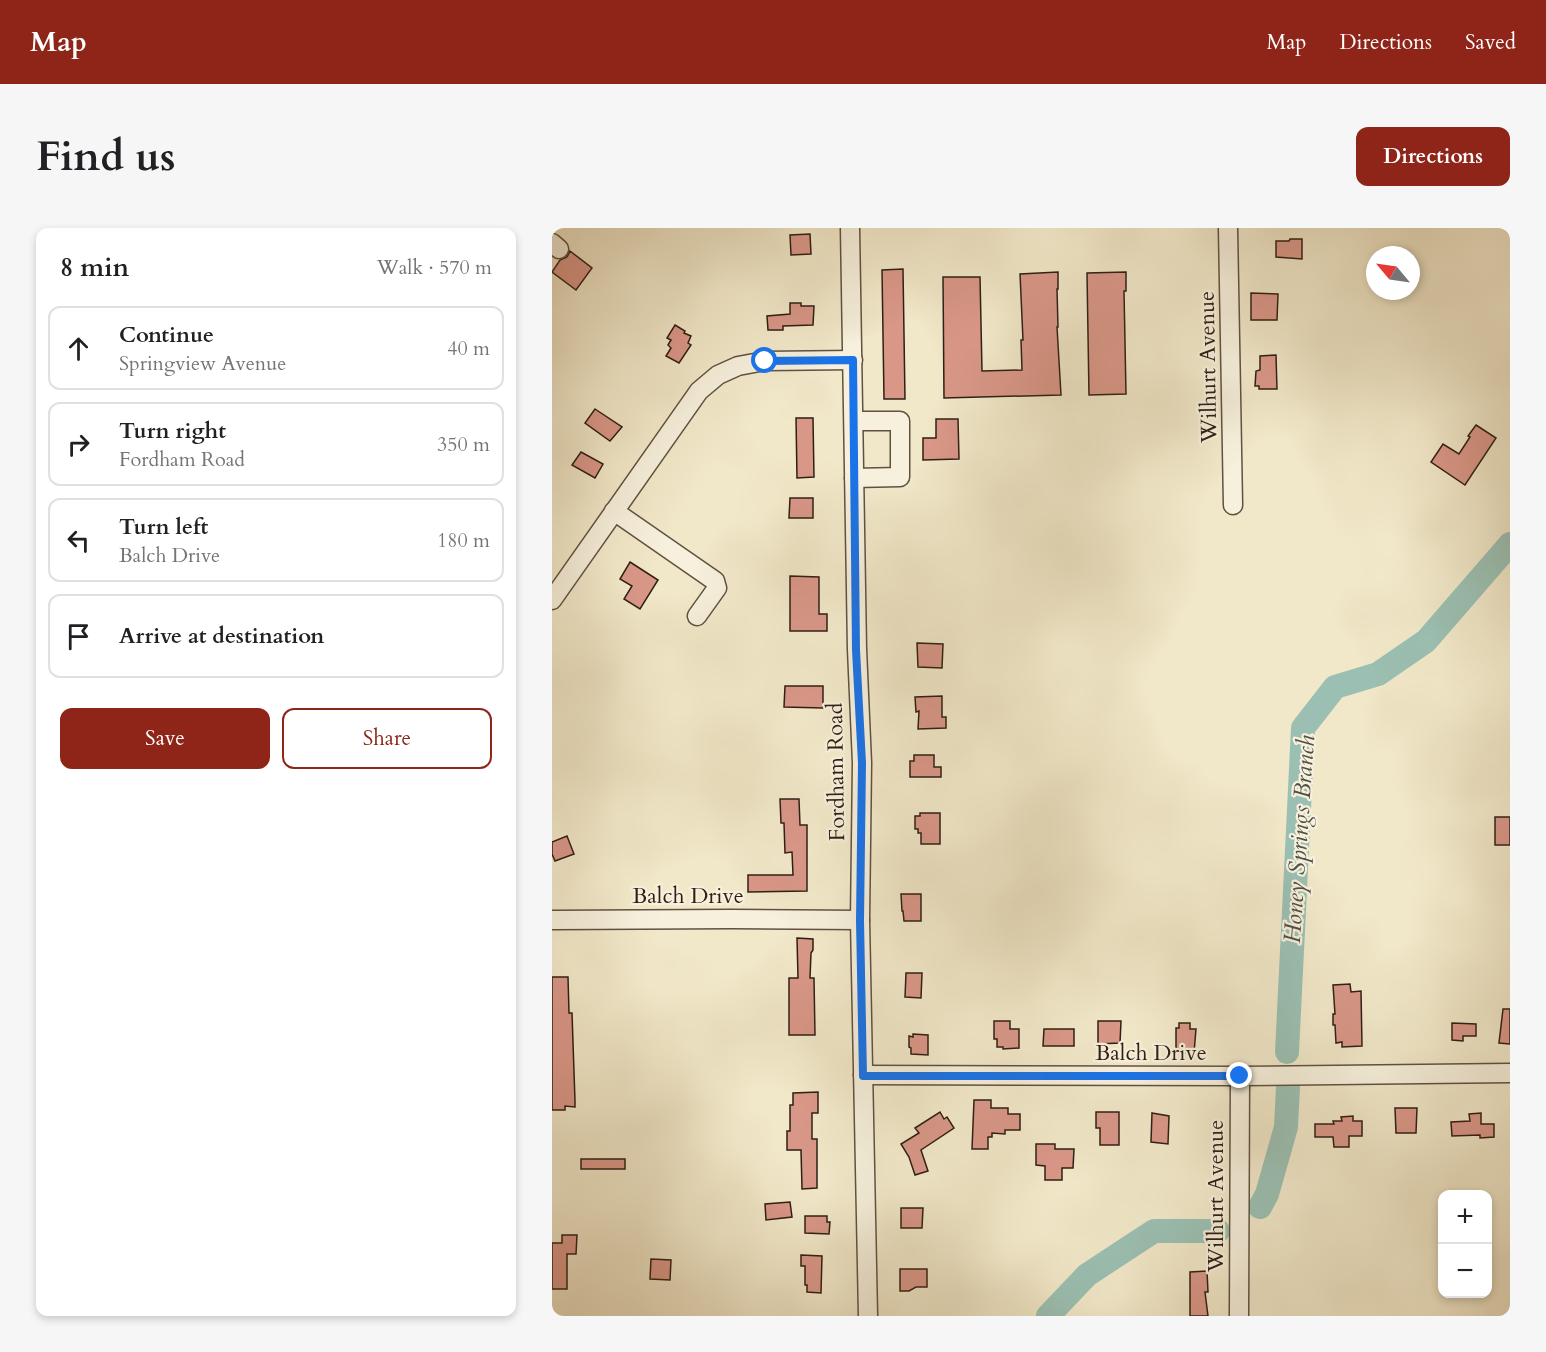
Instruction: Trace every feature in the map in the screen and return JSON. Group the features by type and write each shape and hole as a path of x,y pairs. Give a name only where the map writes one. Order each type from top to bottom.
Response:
{"street":[{"name":"Fordham Road","path":"850,228 856,650 862,763 860,920 868,1316"},
{"name":"Wilhurt Avenue","path":"1228,228 1233,505"},
{"path":"552,600 699,391 718,375 738,366 765,361 853,360"},
{"path":"854,421 900,421 900,477 854,478"},
{"path":"614,511 715,581 717,588 697,616"},
{"name":"Balch Drive","path":"552,920 860,920"},
{"name":"Balch Drive","path":"863,1076 1510,1073"},
{"name":"Wilhurt Avenue","path":"1239,1316 1240,1076"}],"building":[{"path":"810,234 811,254 791,255 790,235"},
{"path":"1290,239 1302,239 1302,259 1276,257 1276,241 1289,241"},
{"path":"570,251 592,268 576,290 552,272"},
{"path":"903,269 905,399 884,399 882,270"},
{"path":"1058,272 1057,327 1061,395 944,398 943,277 980,277 982,371 1022,370 1020,274"},
{"path":"1126,272 1126,291 1124,291 1126,394 1089,395 1087,273"},
{"path":"1251,293 1278,294 1277,320 1251,320"},
{"path":"790,303 814,306 813,325 783,326 783,330 768,330 767,316 790,314"},
{"path":"675,325 691,336 688,343 691,345 679,363 666,356 671,348 668,345 671,340 667,338"},
{"path":"1276,355 1277,389 1259,389 1259,386 1255,386 1256,371 1260,370 1260,356"},
{"path":"595,409 622,427 610,441 585,423"},
{"path":"796,418 813,418 814,477 797,478"},
{"path":"936,419 958,419 959,459 923,460 923,438 936,438"},
{"path":"1476,425 1496,438 1465,485 1431,462 1443,444 1459,454"},
{"path":"581,452 603,464 595,478 572,465"},
{"path":"790,498 813,498 813,518 789,518"},
{"path":"630,562 658,580 640,609 624,599 632,586 620,579"},
{"path":"790,576 819,577 819,614 827,614 827,631 790,631"},
{"path":"917,643 943,644 942,668 918,667"},
{"path":"785,686 823,686 823,708 784,707"},
{"path":"942,696 942,717 946,717 946,728 918,729 919,711 916,712 915,697"},
{"path":"914,755 934,755 934,767 941,767 941,777 910,777 910,761 914,761"},
{"path":"780,799 799,799 800,825 807,825 807,891 748,892 748,875 793,875 792,852 785,853"},
{"path":"920,813 940,813 940,844 921,844 921,833 915,829 915,816 920,816"},
{"path":"1495,817 1510,817 1510,845 1495,845"},
{"path":"567,836 574,854 555,861 552,854 552,842"},
{"path":"901,894 921,894 921,921 904,921"},
{"path":"797,938 813,939 810,978 814,978 815,1035 789,1035 789,978 798,978"},
{"path":"906,973 922,973 921,998 905,997"},
{"path":"552,977 568,977 569,1013 572,1013 575,1107 565,1106 565,1110 552,1110"},
{"path":"1350,984 1351,992 1361,991 1362,1046 1342,1047 1342,1042 1336,1043 1335,1025 1333,1025 1333,1014 1335,1014 1333,985"},
{"path":"1503,1009 1510,1009 1510,1044 1499,1043"},
{"path":"994,1021 1010,1021 1010,1029 1019,1029 1019,1048 997,1047 997,1039 994,1039"},
{"path":"1098,1021 1121,1021 1120,1043 1098,1044"},
{"path":"1179,1023 1190,1023 1190,1029 1196,1029 1194,1053 1176,1053 1176,1028 1179,1028"},
{"path":"1452,1023 1476,1024 1476,1036 1463,1036 1463,1041 1452,1040"},
{"path":"1044,1029 1074,1029 1074,1046 1043,1046"},
{"path":"913,1034 928,1035 928,1055 911,1054 909,1036 913,1037"},
{"path":"818,1092 818,1113 812,1113 812,1139 817,1139 817,1188 802,1189 801,1150 787,1150 790,1105 793,1105 793,1093"},
{"path":"974,1100 991,1100 991,1108 1008,1108 1008,1114 1020,1114 1020,1130 1005,1130 1005,1134 992,1133 992,1137 988,1137 988,1149 972,1149"},
{"path":"1395,1108 1417,1108 1416,1133 1396,1133"},
{"path":"940,1112 944,1119 947,1117 954,1128 921,1150 928,1171 915,1175 909,1157 901,1144 919,1133 915,1128"},
{"path":"1096,1112 1119,1112 1119,1145 1100,1145 1100,1128 1096,1128"},
{"path":"1152,1113 1169,1116 1168,1144 1151,1142"},
{"path":"1481,1113 1481,1124 1494,1124 1494,1137 1452,1136 1451,1122 1470,1121 1469,1114"},
{"path":"1353,1116 1353,1121 1362,1121 1362,1136 1349,1136 1349,1147 1334,1147 1333,1137 1315,1137 1315,1124 1334,1124 1333,1121 1342,1121 1341,1117"},
{"path":"1036,1144 1055,1144 1055,1149 1074,1149 1073,1168 1062,1168 1062,1180 1045,1180 1045,1166 1036,1165"},
{"path":"581,1159 625,1159 625,1169 581,1169"},
{"path":"790,1202 792,1217 766,1220 765,1204"},
{"path":"901,1208 923,1208 922,1228 901,1228"},
{"path":"805,1216 827,1216 827,1222 830,1222 829,1234 805,1233"},
{"path":"562,1235 577,1235 576,1254 567,1254 567,1289 552,1289 552,1243 562,1243"},
{"path":"801,1255 822,1256 821,1293 807,1292 805,1266 801,1266"},
{"path":"651,1259 671,1260 670,1280 650,1279"},
{"path":"900,1269 927,1269 927,1287 900,1291"},
{"path":"1207,1271 1208,1292 1205,1292 1208,1316 1190,1316 1190,1272"}],"waterway":[{"name":"Honey Springs Branch","path":"1287,1052 1303,728 1335,687 1378,674 1426,641 1510,544"},
{"name":"Honey Springs Branch","path":"1260,1207 1267,1194 1286,1127 1288,1087"},
{"name":"Honey Springs Branch","path":"1048,1316 1087,1275 1154,1231 1218,1231"}],"route":[{"path":"765,361 853,360 856,650 862,763 860,920 863,1076 1240,1076"}]}
